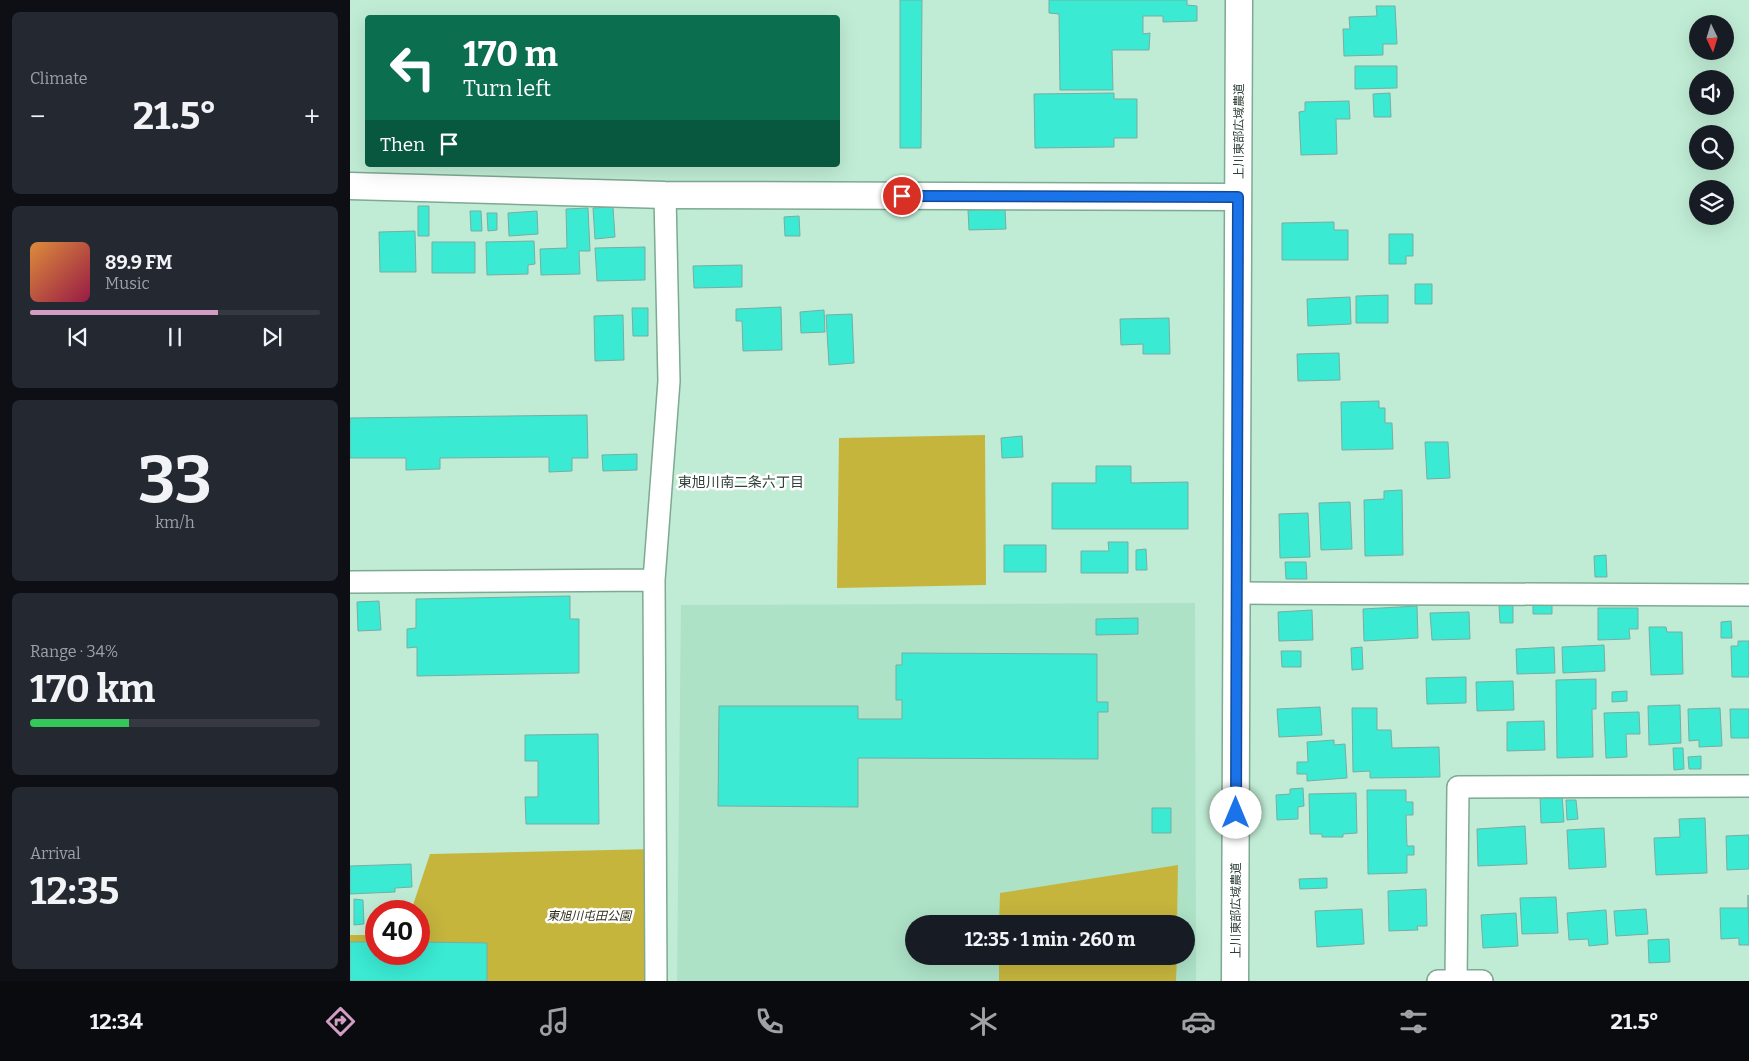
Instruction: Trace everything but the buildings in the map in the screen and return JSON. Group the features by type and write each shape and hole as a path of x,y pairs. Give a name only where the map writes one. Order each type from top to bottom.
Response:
{"street":[{"name":"上川東部広域農道","path":"1235,981 1239,0"},
{"path":"350,186 665,195 1238,197"},
{"path":"656,981 654,580 669,381 665,195"},
{"path":"350,582 654,580"},
{"path":"1237,593 1749,595"},
{"path":"1456,981 1458,787 1749,786"},
{"path":"1438,981 1482,981"}],"shaded area":[{"path":"1195,603 1196,981 677,981 681,605"}],"green space":[{"path":"985,435 986,585 837,588 839,438"},
{"name":"東旭川屯田公園","path":"654,849 656,981 350,981 350,935 365,935 365,965 430,965 430,900 415,900 430,854"},
{"path":"1178,865 1177,915 999,915 1000,893"},
{"path":"999,965 1177,965 1176,981 999,981"}],"district":[{"name":"東旭川南二条六丁目","path":"741,482"}],"route":[{"path":"902,196 1238,197 1236,813"}]}
